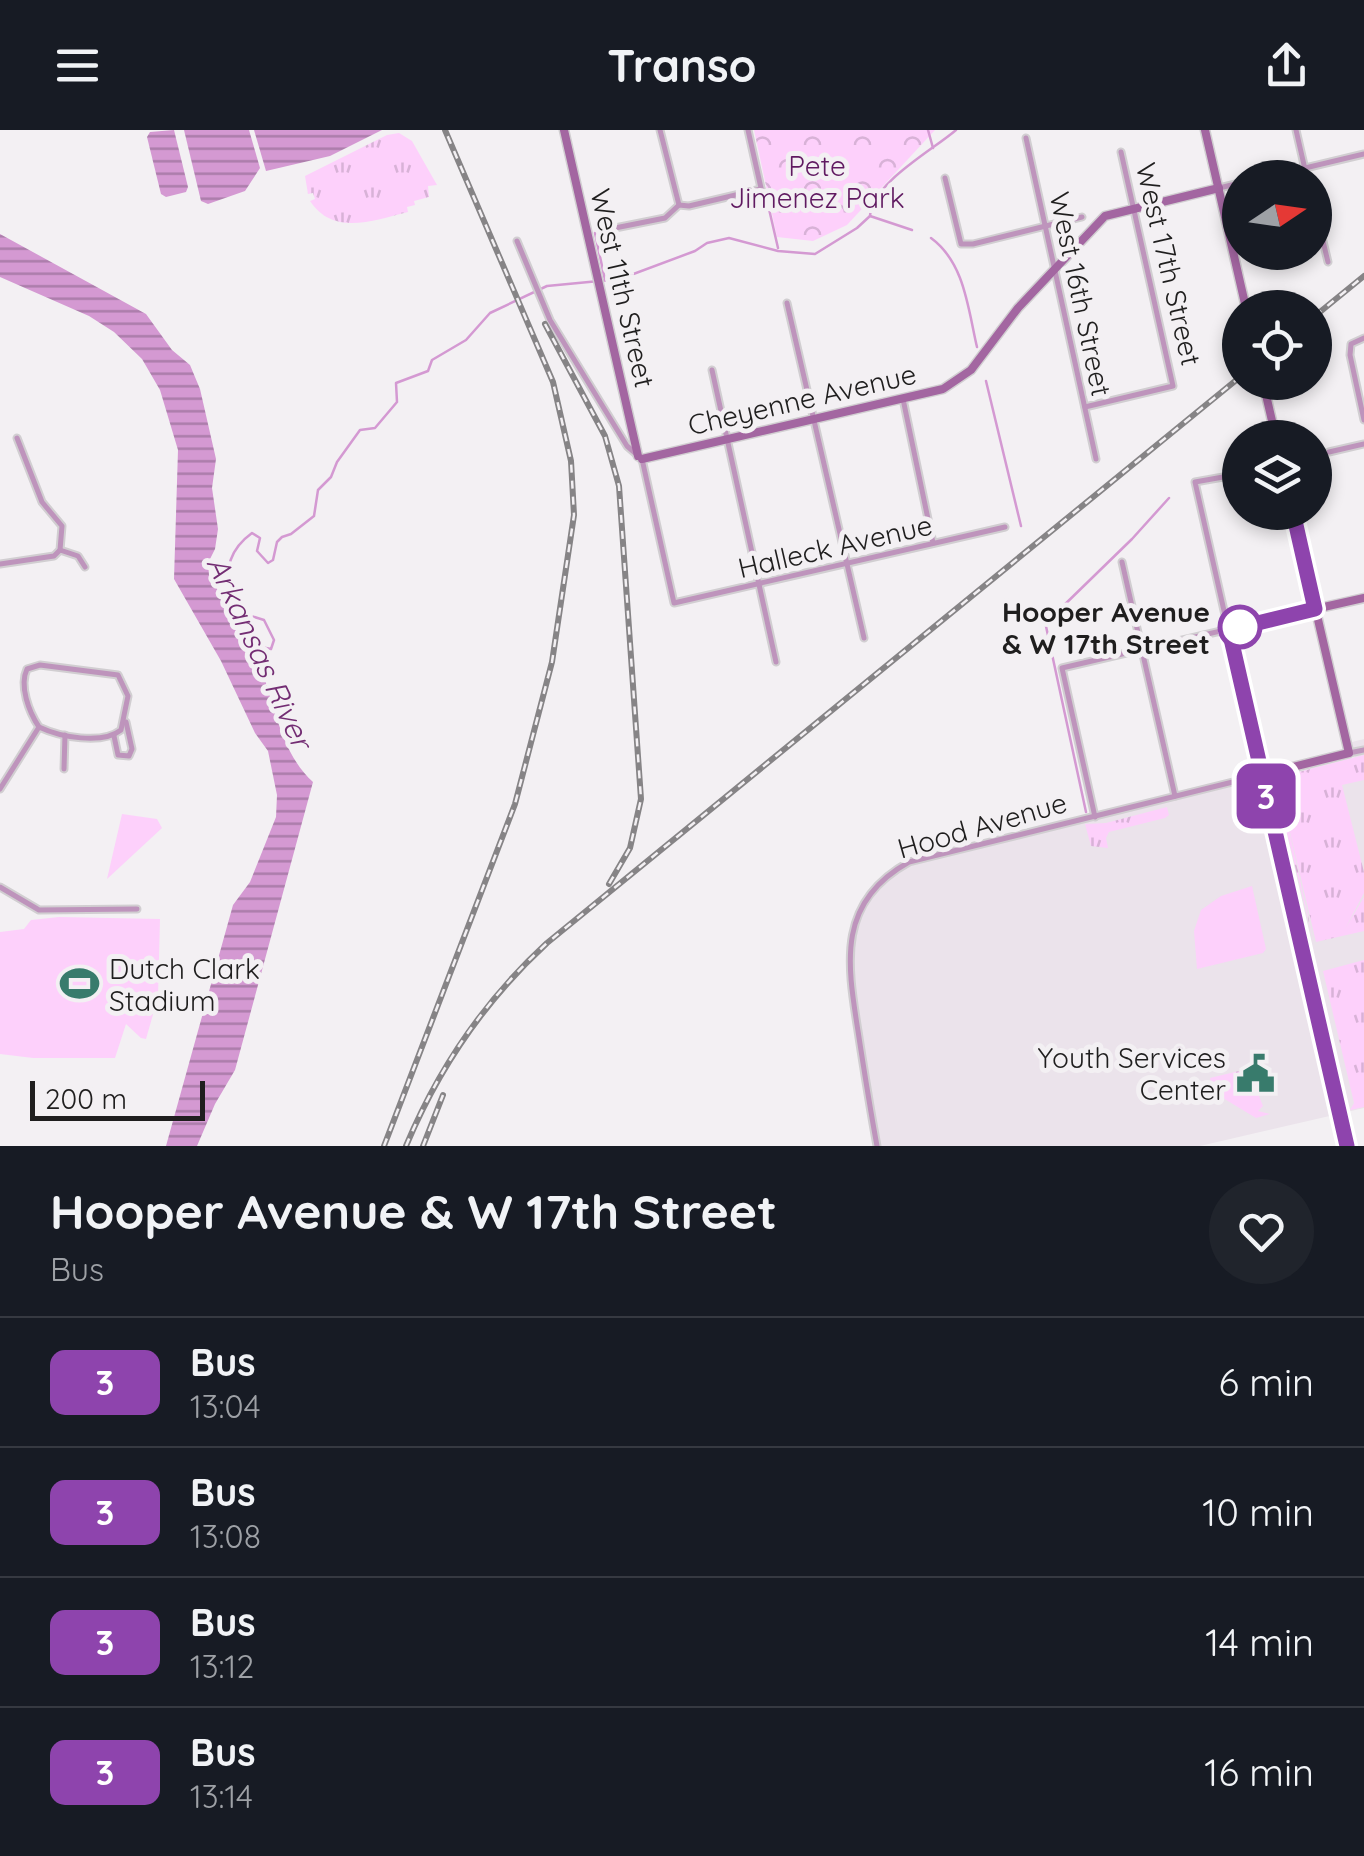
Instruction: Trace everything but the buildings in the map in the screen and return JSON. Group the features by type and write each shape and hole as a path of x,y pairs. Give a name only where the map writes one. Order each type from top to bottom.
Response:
{"street":[{"name":"West 11th Street","path":"564,130 674,603"},
{"path":"660,130 678,206"},
{"path":"610,229 666,218 678,206 762,193 748,130"},
{"path":"1296,130 1303,160"},
{"path":"1209,132 1242,290"},
{"name":"West 16th Street","path":"1026,138 1096,459"},
{"name":"West 17th Street","path":"1085,406 1173,386 1121,152"},
{"path":"1332,162 1364,154"},
{"path":"945,178 961,244 1082,217"},
{"name":"Cheyenne Avenue","path":"640,458 943,389 971,370 1056,267 1105,216 1219,188"},
{"path":"517,242 550,320 627,446 640,458"},
{"path":"786,303 864,638"},
{"path":"1364,338 1352,344 1350,355 1364,420"},
{"path":"712,370 776,662"},
{"path":"903,399 934,544"},
{"path":"0,564 54,556 60,550 62,526 42,502 17,438"},
{"path":"1332,451 1364,444"},
{"path":"1222,477 1195,482 1348,1146"},
{"name":"Halleck Avenue","path":"674,603 1005,526"},
{"path":"1297,530 1349,753"},
{"path":"60,550 78,556 85,568"},
{"path":"1122,562 1175,796"},
{"path":"1095,817 1062,668 1364,598"},
{"path":"114,736 118,755 129,756 132,749 126,719 128,696 118,675 40,665 28,670 23,681 39,727 64,735 114,736 126,719"},
{"path":"0,790 39,727"},
{"path":"64,735 64,769"},
{"name":"Hood Avenue","path":"877,1146 848,958 855,921 882,881 910,862 1364,750"},
{"path":"0,887 38,910 137,909"}],"shaded area":[{"path":"174,130 188,187 186,192 166,197 161,194 147,137 150,132"},
{"path":"184,130 249,130 260,168 245,191 208,204 201,201"},
{"path":"254,130 382,130 330,156 266,171"},
{"path":"0,234 146,314 172,350 190,365 200,389 216,459 212,488 218,529 208,563 209,575 253,648 291,753 313,782 235,1070 197,1146 166,1146 233,905 250,882 276,817 277,795 268,751 174,579 178,450 160,390 142,359 114,332 89,316 0,277"},
{"path":"1364,739 1364,1108 1200,1146 877,1146 849,971 852,932 868,898 883,881 910,863 1355,757 1352,742"}],"green space":[{"name":"Pete Jimenez Park","path":"754,130 935,130 847,225 813,241 777,237"},
{"path":"399,133 412,141 437,185 428,186 429,197 414,201 415,205 407,207 408,212 355,223 331,219 310,201 315,199 313,193 308,194 305,176 387,135"},
{"path":"1364,755 1364,780 1342,785 1364,872 1364,893 1345,929 1364,897 1364,931 1316,942 1284,807 1314,943 1280,805 1285,803 1280,777"},
{"path":"1167,807 1169,815 1165,818 1109,832 1108,848 1091,846 1085,824 1106,823"},
{"path":"122,814 157,819 162,828 107,879"},
{"path":"1252,886 1266,949 1263,953 1197,969 1194,931 1201,910 1221,896"},
{"name":"Dutch Clark Stadium","path":"160,919 158,997 146,1039 126,1024 115,1058 0,1054 0,932 24,929 31,920"},
{"path":"1364,960 1364,1107 1350,1110 1354,1103 1323,971"},
{"path":"1239,1071 1240,1077 1235,1081 1243,1086 1258,1082 1263,1106 1258,1111 1270,1114 1256,1118 1213,1092 1210,1078"}],"waterway":[{"path":"928,130 933,148"},
{"name":"Arkansas River","path":"255,651 261,647 271,649 274,640 264,620 245,614 229,594 229,567 234,552 252,533 260,538 257,551 268,563 273,560 277,542 314,516 318,490 331,477 360,430 375,428 397,402 396,383 428,371 432,360 466,340 490,313 547,286 620,279 707,243 729,238 778,251 815,254 857,228 870,216 873,204 892,180 956,130"},
{"path":"766,196 778,248"},
{"path":"870,216 912,230"},
{"path":"595,233 605,280"},
{"path":"931,238 958,273 977,347"},
{"path":"986,381 1021,526"},
{"path":"1046,619 1132,539 1169,498"},
{"path":"1044,617 1086,812"}],"railway":[{"path":"384,1146 515,804 552,662 574,515 571,461 553,382 445,130"},
{"path":"1332,302 1364,276"},
{"path":"545,324 605,436 619,486 641,799 630,848 609,884"},
{"path":"406,1146 433,1089 465,1037 503,988 547,943 1222,392"},
{"path":"423,1146 443,1095"}],"bus line":[{"name":"3","path":"1297,530 1315,609 1229,630 1347,1146"}],"place":[{"name":"Hooper Avenue & W 17th Street","path":"1240,627"},
{"name":"Dutch Clark Stadium","path":"79,984"},
{"name":"Youth Services Center","path":"1256,1073"}]}
